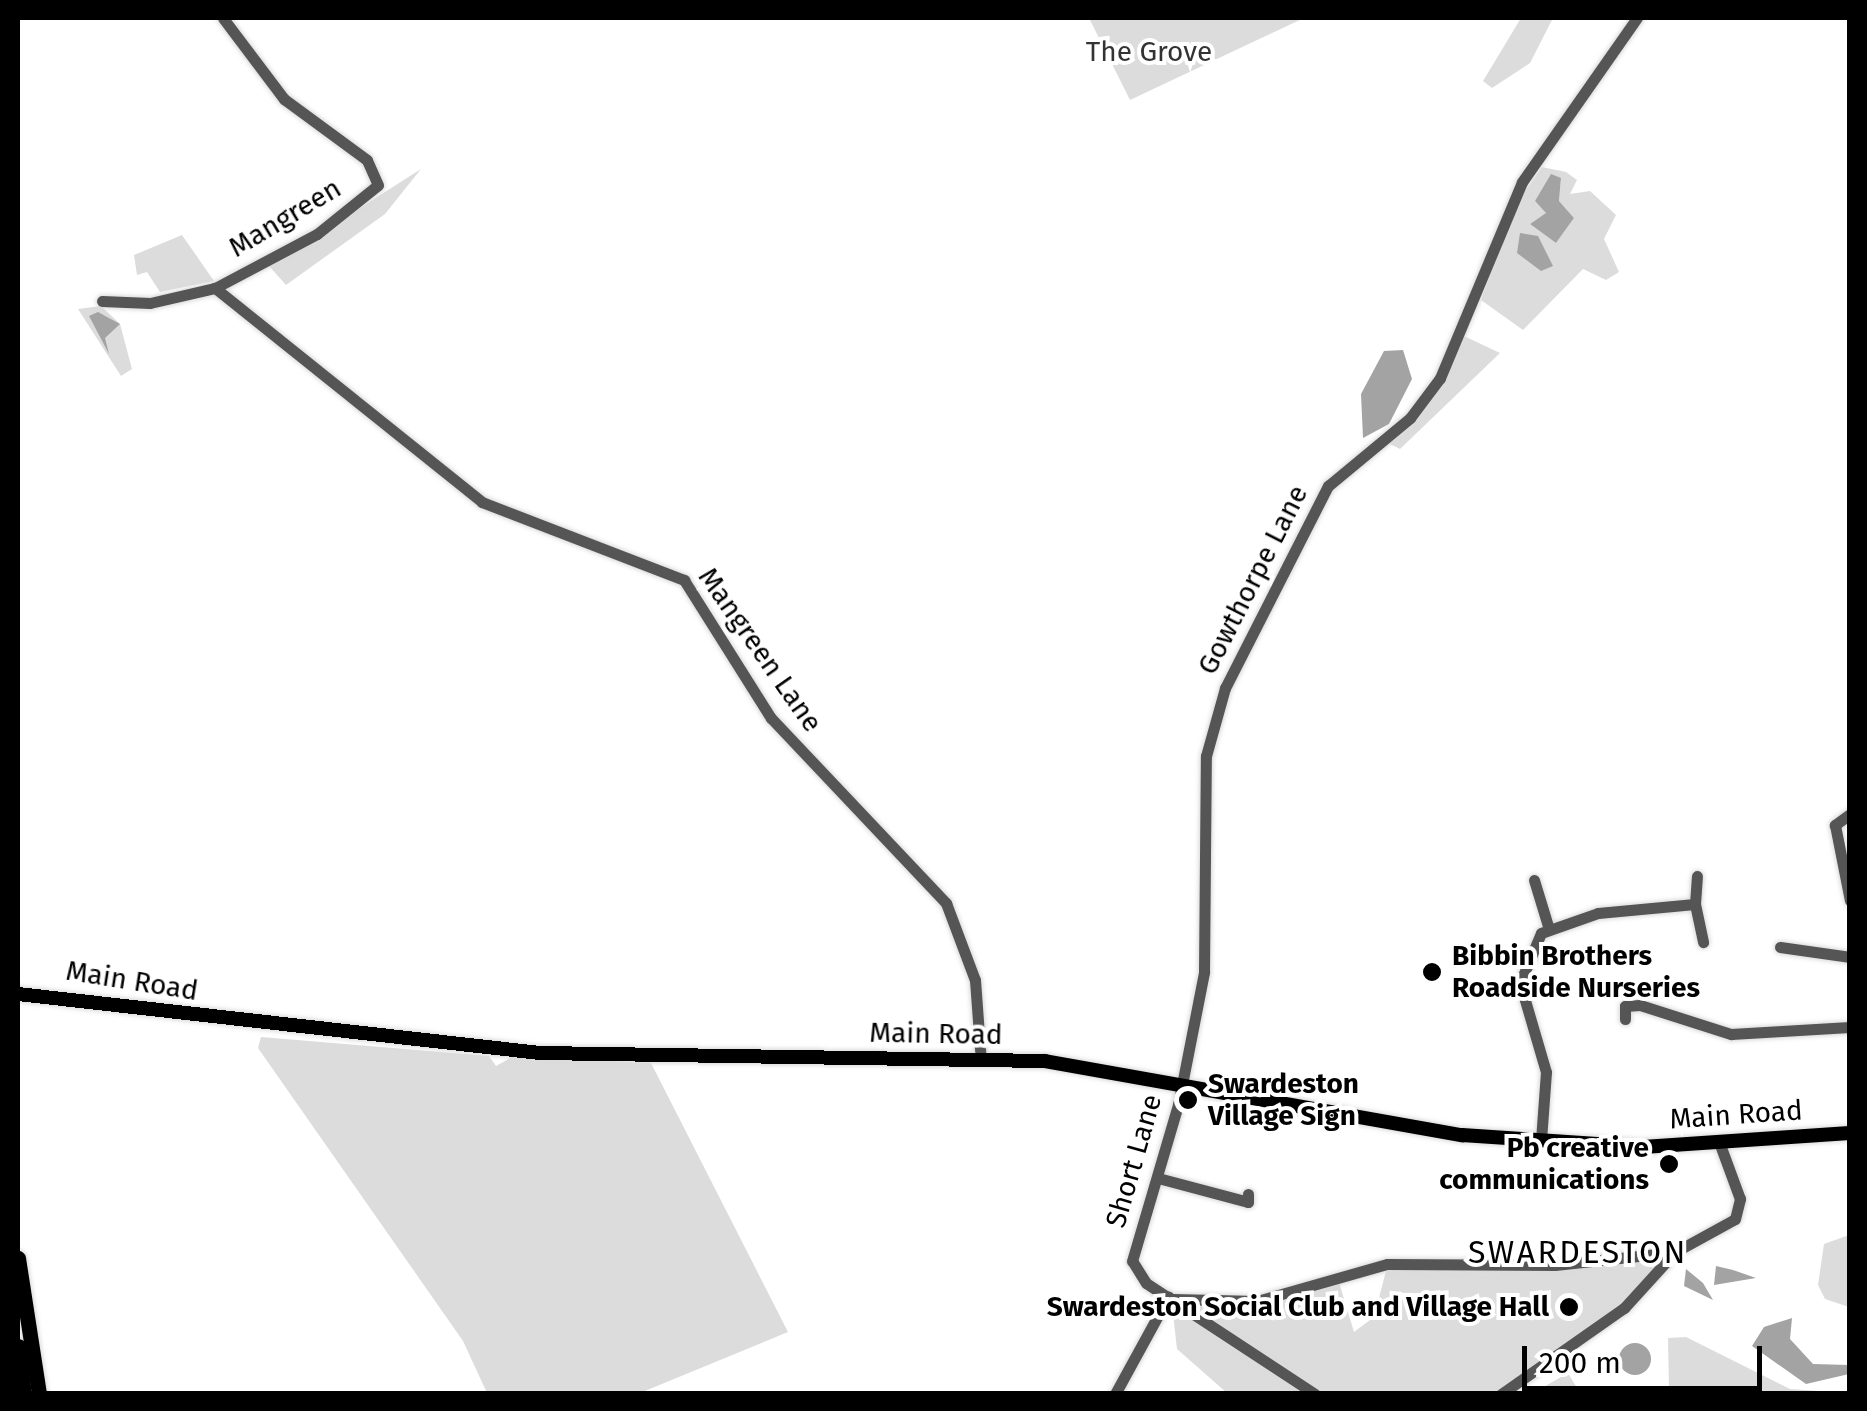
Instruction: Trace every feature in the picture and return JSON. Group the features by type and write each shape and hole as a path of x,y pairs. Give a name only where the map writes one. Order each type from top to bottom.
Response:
{"highway":[{"path":"18,1258 39,1394"},
{"path":"18,1346 24,1394"}],"main road":[{"name":"Main Road","path":"18,994 540,1054 981,1060 1183,1082 1392,1128 1542,1140 1719,1142 1850,1133"}],"street":[{"name":"Mangreen","path":"102,301 150,303 215,288 291,250 378,185 368,160 284,99 223,18"},
{"name":"Gowthorpe Lane","path":"1183,1082 1204,972 1206,756 1225,688 1328,486 1410,418 1440,378 1522,182 1637,18"},
{"name":"Mangreen Lane","path":"215,288 482,502 684,580 771,718 946,902 975,980 981,1060"},
{"path":"1850,814 1835,825 1850,901"},
{"path":"1697,876 1695,904 1703,942"},
{"path":"1534,880 1548,926 1520,983 1547,1080 1542,1140"},
{"path":"1548,926 1695,904"},
{"path":"1780,946 1850,957"},
{"path":"1625,1007 1731,1034 1850,1027"},
{"path":"1522,1038 1536,1035"},
{"name":"Short Lane","path":"1170,1298 1132,1261 1183,1082"},
{"path":"1501,1394 1624,1308 1675,1252 1741,1209 1719,1142"},
{"path":"1158,1178 1250,1202"},
{"path":"1170,1298 1257,1301 1387,1264 1554,1264 1675,1252"},
{"path":"1115,1394 1170,1298"},
{"path":"1170,1298 1314,1394"}],"green space":[{"name":"The Grove","path":"1089,18 1304,18 1130,100"},
{"path":"1521,18 1553,18 1530,63 1492,88 1483,81"},
{"path":"1542,167 1566,172 1577,180 1570,194 1590,191 1616,215 1604,239 1619,272 1606,280 1583,269 1523,330 1481,300 1516,204","holes":["1561,179 1559,201 1574,218 1556,243 1530,224 1547,213 1535,201"]},
{"path":"421,169 385,214 286,285 269,266"},
{"path":"182,235 214,281 160,292 147,272 137,275 134,255"},
{"path":"101,306 120,324 132,369 121,376 78,309"},
{"path":"1464,336 1500,353 1400,449 1386,442 1444,379"},
{"path":"261,1037 489,1056 496,1066 512,1057 651,1063 788,1332 640,1393 487,1393 463,1341 258,1048"},
{"path":"1850,1235 1849,1307 1825,1299 1818,1285 1824,1244"},
{"path":"1649,1262 1654,1270 1622,1305 1494,1393 1318,1393 1189,1303 1236,1305 1338,1279 1354,1332 1374,1317 1387,1267"},
{"path":"1182,1312 1303,1393 1227,1393 1177,1349 1173,1314"},
{"path":"1686,1337 1790,1389 1849,1393 1669,1391 1668,1338"},
{"path":"1568,1373 1580,1393 1535,1392"}],"shaded area":[{"path":"1551,174 1561,178 1559,201 1574,218 1556,243 1530,224 1546,213 1535,201"},
{"path":"1520,233 1538,236 1553,266 1541,271 1517,253"},
{"path":"98,312 120,324 105,338 109,354 89,316"},
{"path":"1403,350 1412,379 1389,424 1363,438 1361,394 1384,351"},
{"path":"1716,1266 1733,1270 1756,1278 1714,1285"},
{"path":"1686,1269 1703,1283 1713,1300 1684,1286"},
{"path":"1792,1318 1790,1339 1813,1364 1849,1365 1849,1374 1806,1384 1752,1346 1764,1327"},
{"path":"1635,1343 1646,1348 1651,1359 1646,1370 1635,1375 1624,1370 1619,1359 1624,1348"}],"place":[{"name":"Bibbin Brothers Roadside Nurseries","path":"1432,972"},
{"name":"Swardeston Village Sign","path":"1188,1100"},
{"name":"Pb creative communications","path":"1669,1164"},
{"name":"Swardeston Social Club and Village Hall","path":"1569,1307"}],"district":[{"name":"SWARDESTON","path":"1578,1252"}]}
